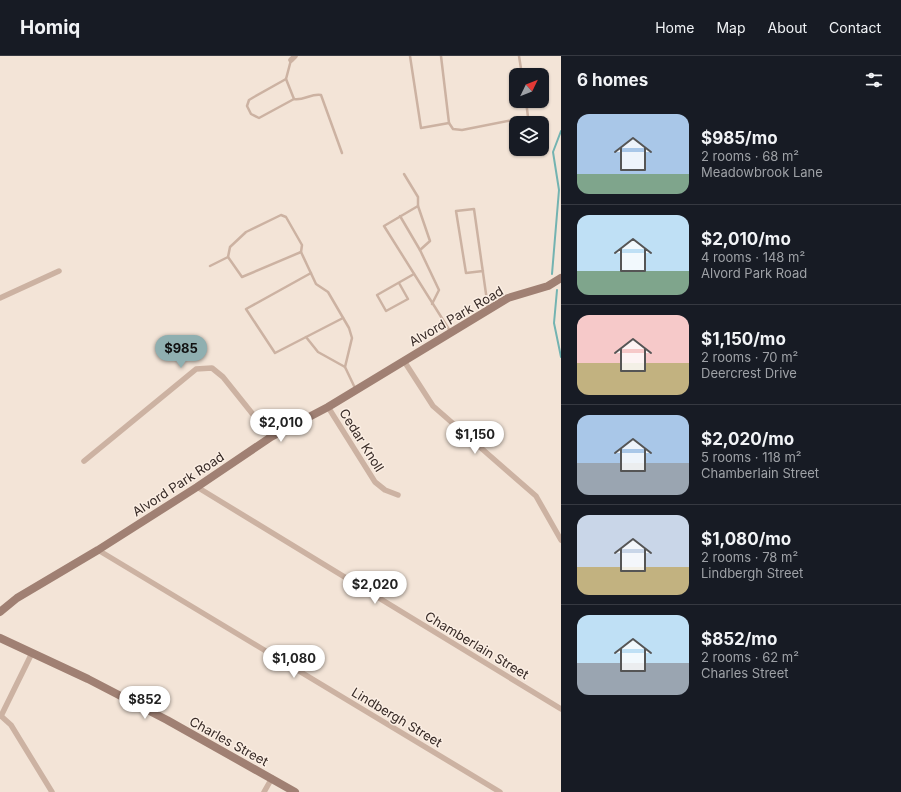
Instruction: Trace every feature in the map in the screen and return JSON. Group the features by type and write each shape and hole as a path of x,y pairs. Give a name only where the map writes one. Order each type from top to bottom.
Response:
{"street":[{"path":"0,298 59,271"},
{"name":"Alvord Park Road","path":"0,612 17,598 98,550 197,487 271,437 328,407 508,298 548,286 561,278"},
{"path":"404,360 433,406 536,496 561,540"},
{"path":"84,461 196,369 212,368 223,377 271,437"},
{"name":"Cedar Knoll","path":"328,407 375,482 385,490 398,495"},
{"name":"Chamberlain Street","path":"197,487 561,709"},
{"name":"Lindbergh Street","path":"98,550 500,792"},
{"name":"Charles Street","path":"0,638 88,679 167,720 295,792"},
{"path":"32,653 1,716 10,725 52,792"},
{"path":"264,792 272,778"}],"lane":[{"path":"410,56 421,128 449,123"},
{"path":"441,56 449,123 453,129 462,130 528,117 527,108"},
{"path":"519,56 521,68"},
{"path":"293,58 286,79 294,99"},
{"path":"286,79 249,100 246,106 251,114 258,118 294,99 299,100 318,94 321,95 342,153"},
{"path":"404,174 418,197 418,206 430,241 420,250"},
{"path":"418,206 384,226 450,333"},
{"path":"483,271 466,273 456,211 474,209 483,271 488,310"},
{"path":"301,252 242,277 228,257 230,247 246,232 281,216 286,216 302,245 301,252 316,284 328,292 349,328 352,338 345,367"},
{"path":"400,216 420,250 438,290 432,304"},
{"path":"210,266 228,257"},
{"path":"311,273 246,309 275,353 343,318"},
{"path":"399,283 408,299 386,311 377,295 414,274"},
{"path":"306,337 318,352 345,367 356,390"}],"waterway":[{"path":"552,274 559,190 553,152 561,131"},
{"path":"557,290 554,323 561,357"}]}
